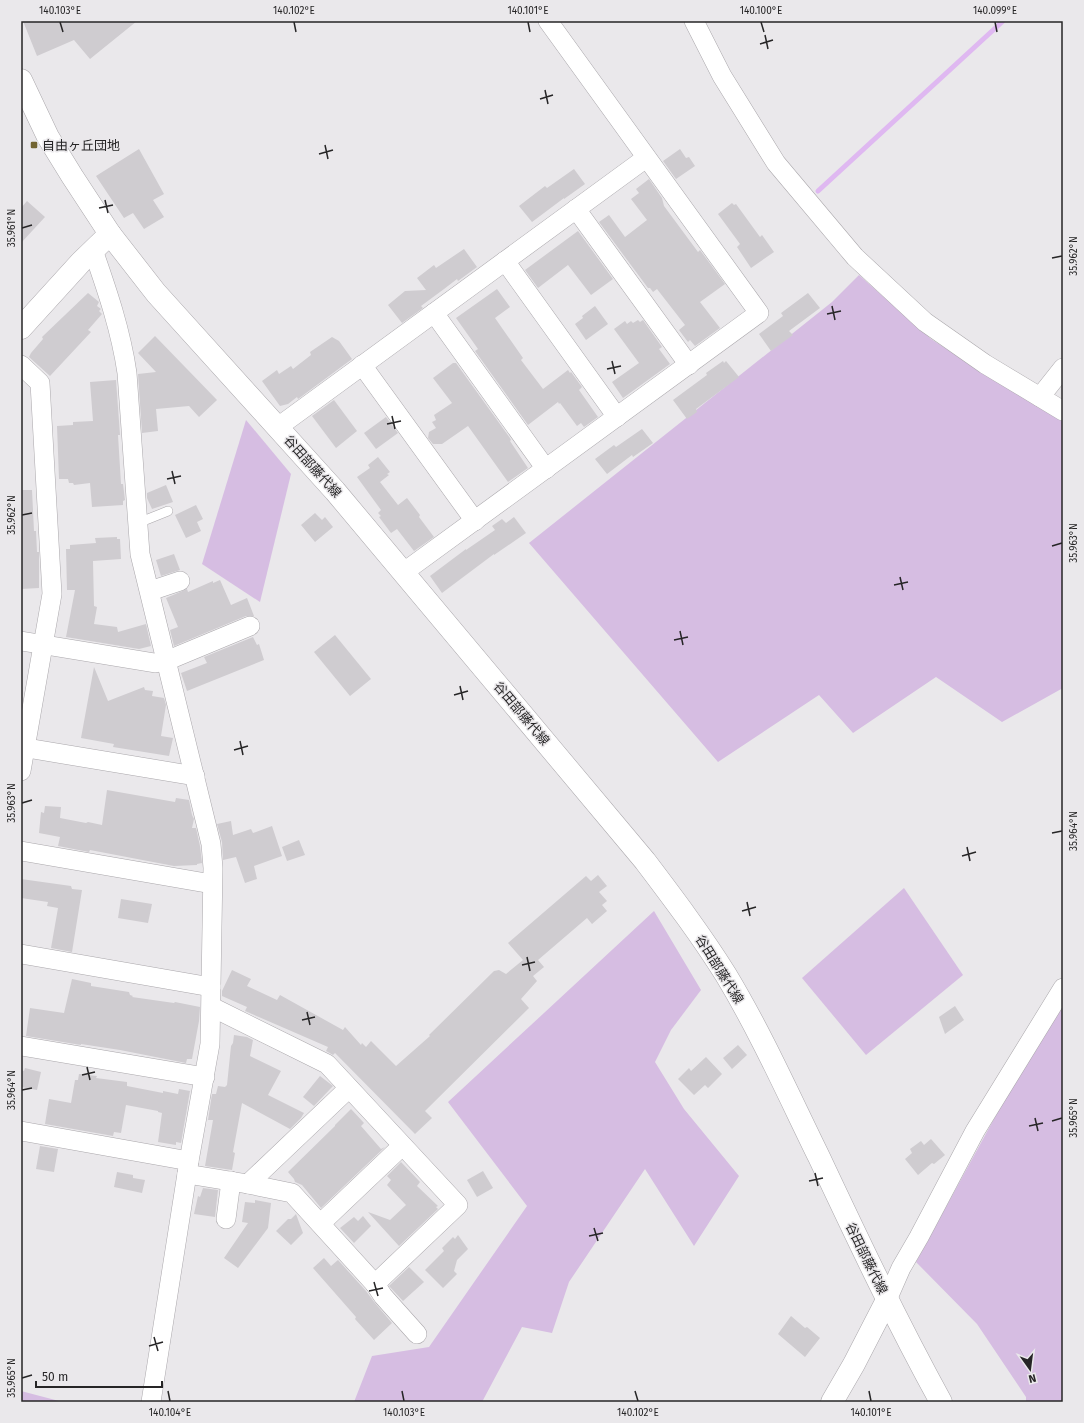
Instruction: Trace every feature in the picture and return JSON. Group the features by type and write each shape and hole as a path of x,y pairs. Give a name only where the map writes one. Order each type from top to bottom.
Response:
{"main road":[{"name":"谷田部藤代線","path":"21,80 48,137 110,234 156,294 335,490 645,861 682,910 722,968 751,1019 887,1300 941,1402"},
{"path":"21,328 93,250 110,234"},
{"path":"832,1402 854,1364 887,1300"}],"street":[{"path":"404,572 759,313 548,21"},
{"path":"694,21 722,76 776,163 856,257 925,322 985,364 1063,411"},
{"path":"278,427 646,158"},
{"path":"576,209 689,365"},
{"path":"93,250 103,277 124,350 140,554 211,844 213,868 212,1007 210,1044 188,1168 151,1402"},
{"path":"505,261 617,417"},
{"path":"434,313 546,469"},
{"path":"21,365 40,383 52,594 23,747 21,771"},
{"path":"362,365 475,521"},
{"path":"1040,397 1063,368"},
{"path":"150,591 180,581"},
{"path":"21,641 155,664 166,661 250,626"},
{"path":"23,747 195,776"},
{"path":"21,851 212,884"},
{"path":"21,954 211,987"},
{"path":"887,1300 901,1268 975,1131 1063,988"},
{"path":"212,1007 327,1064 458,1205 375,1284"},
{"path":"21,1046 205,1077"},
{"path":"226,1219 240,1182 349,1088"},
{"path":"21,1131 292,1193 321,1223 417,1334"},
{"path":"321,1223 402,1146"}],"lane":[{"path":"138,522 168,511"}],"shaded area":[{"path":"859,275 931,339 1009,389 1063,416 1063,688 1002,722 936,677 853,733 819,695 718,762 529,543 832,302"},
{"path":"246,420 291,474 260,602 202,564"},
{"path":"904,888 963,975 866,1055 802,978"},
{"path":"654,911 701,990 671,1030 655,1062 684,1109 739,1176 694,1246 645,1169 569,1282 552,1333 522,1327 482,1402 354,1402 372,1356 429,1347 527,1206 448,1102"},
{"path":"1063,999 1063,1402 1026,1402 1026,1397 977,1324 916,1262 1013,1084"},
{"path":"21,1391 59,1401 61,1402 21,1402"}],"building":[{"path":"23,21 137,21 90,59 74,40 37,56"},
{"path":"139,149 164,194 153,200 164,217 144,229 133,213 124,218 96,176"},
{"path":"680,149 686,158 689,157 695,166 676,179 663,161"},
{"path":"574,169 585,184 532,222 519,206 545,186 547,188"},
{"path":"649,179 662,198 664,206 698,252 700,250 725,284 700,302 720,328 695,346 690,340 688,342 679,330 685,325 657,289 653,292 650,288 648,288 599,222 609,215 625,237 647,220 631,199 639,193 636,189"},
{"path":"27,201 45,217 21,243 21,208"},
{"path":"732,203 734,205 736,204 760,237 762,235 774,252 751,268 737,247 740,244 718,214"},
{"path":"578,231 613,279 591,295 568,265 538,288 525,270"},
{"path":"464,249 477,267 458,281 457,279 421,306 423,308 402,323 388,305 405,291 426,290 417,278 434,265 436,268"},
{"path":"497,289 510,307 495,318 523,358 521,360 543,389 568,370 582,387 579,390 598,417 584,427 581,423 577,426 558,402 528,425 475,351 478,349 456,318"},
{"path":"88,293 99,302 97,306 101,309 99,311 102,314 88,330 91,332 50,376 29,357 43,339 42,337"},
{"path":"808,293 820,308 789,331 793,335 771,351 759,334 783,316 781,313"},
{"path":"595,306 608,324 586,340 575,324 583,318 582,316"},
{"path":"638,320 640,322 643,320 662,347 659,349 670,364 623,398 612,382 639,363 614,329 625,321 627,324 631,321 633,323"},
{"path":"155,336 217,400 199,417 189,406 156,409 158,431 142,433 138,374 156,372 138,353"},
{"path":"332,337 339,341 352,359 298,399 297,397 288,404 280,406 262,381 277,370 279,374 291,366 293,369 311,355 310,352"},
{"path":"723,361 724,363 726,361 739,377 696,409 697,412 687,419 673,400"},
{"path":"453,363 456,363 510,438 510,441 528,468 508,482 468,426 442,444 433,444 428,438 429,432 436,428 432,422 436,420 434,415 452,403 433,378"},
{"path":"116,380 120,435 118,435 121,484 123,484 125,500 123,501 123,505 92,507 90,483 74,485 73,483 69,483 68,479 59,479 57,426 73,425 73,422 93,421 90,382"},
{"path":"334,400 357,431 336,448 312,416"},
{"path":"386,417 398,433 376,449 364,433"},
{"path":"642,429 653,443 633,457 632,455 607,474 595,459 614,445 616,447"},
{"path":"378,457 390,472 387,474 389,475 380,482 398,505 407,498 434,537 414,551 397,529 391,533 379,517 381,516 378,513 381,510 357,477 370,468 368,465"},
{"path":"166,485 173,502 152,509 147,498 147,493"},
{"path":"21,490 32,490 34,531 36,531 37,552 39,552 39,588 21,589"},
{"path":"196,505 203,519 197,522 201,531 186,538 175,515"},
{"path":"315,513 322,520 325,517 333,527 315,542 301,525"},
{"path":"514,517 526,533 494,554 442,593 430,576 466,549 495,530 492,526 502,519 506,523"},
{"path":"117,537 117,539 120,539 121,559 93,561 94,606 97,607 94,624 117,627 118,632 146,624 151,646 139,649 66,637 75,590 67,590 66,549 70,549 70,545 96,543 95,538"},
{"path":"174,554 180,570 161,576 156,560"},
{"path":"220,580 231,605 247,598 254,616 246,616 174,646 170,630 178,627 166,598 187,589 188,592 213,581 213,583"},
{"path":"335,635 371,679 350,696 314,652"},
{"path":"253,637 257,645 259,644 264,660 187,691 181,673 207,663 204,657"},
{"path":"94,667 108,701 144,687 145,690 153,691 152,696 164,698 166,705 161,736 173,738 169,756 113,747 114,744 81,738"},
{"path":"107,790 175,802 176,798 189,800 194,819 192,828 196,828 202,863 197,865 174,866 90,850 89,852 58,846 60,837 39,833 41,812 44,813 45,806 61,807 60,818 102,825"},
{"path":"231,821 233,835 251,829 253,833 272,826 282,856 254,866 257,879 245,883 236,857 223,860 222,842 217,824"},
{"path":"299,840 305,855 287,861 282,847"},
{"path":"598,875 607,886 599,892 607,901 602,905 607,911 592,924 587,918 538,960 544,967 533,976 537,981 521,999 529,1008 425,1111 432,1118 415,1134 335,1053 333,1055 326,1051 328,1047 245,1011 247,1007 222,996 222,991 232,970 251,979 247,986 277,1000 280,995 343,1030 345,1027 361,1045 362,1043 366,1047 371,1041 396,1066 430,1036 429,1035 494,971 499,970 506,974 523,960 508,943 586,876 591,881"},
{"path":"21,879 71,886 72,889 82,890 72,952 51,948 58,908 47,906 48,902 21,898"},
{"path":"121,899 152,904 148,923 118,918"},
{"path":"72,979 91,983 91,986 129,992 130,995 133,996 132,997 175,1002 200,1007 192,1059 187,1059 186,1063 120,1050 26,1036 30,1008 64,1013"},
{"path":"955,1006 964,1020 945,1034 939,1017"},
{"path":"234,1035 247,1037 253,1040 250,1056 281,1071 268,1095 304,1113 290,1129 242,1103 233,1152 235,1153 232,1170 205,1166 213,1120 208,1120 212,1094 216,1094 218,1086 225,1087 227,1085 231,1046"},
{"path":"738,1045 747,1055 732,1069 723,1058"},
{"path":"706,1057 722,1074 708,1088 705,1085 694,1095 678,1079 689,1068 691,1071"},
{"path":"25,1068 41,1072 37,1090 21,1087 21,1070 24,1071"},
{"path":"79,1074 127,1082 127,1086 163,1093 163,1091 178,1094 179,1089 190,1091 181,1143 176,1142 176,1145 158,1142 162,1113 126,1105 121,1133 114,1132 113,1136 45,1124 49,1099 71,1103 75,1080 78,1080"},
{"path":"320,1076 333,1086 314,1106 303,1097"},
{"path":"351,1109 364,1123 361,1126 381,1149 385,1147 321,1208 302,1185 295,1182 288,1172"},
{"path":"931,1139 945,1155 934,1164 932,1163 918,1175 905,1159 912,1153 910,1149 921,1141 924,1145"},
{"path":"40,1146 58,1149 54,1172 36,1169"},
{"path":"401,1162 420,1182 417,1186 438,1206 436,1207 438,1209 399,1246 368,1212 390,1220 406,1205 387,1185 391,1180 387,1176"},
{"path":"483,1171 493,1188 477,1197 467,1180"},
{"path":"117,1172 133,1175 133,1178 145,1180 142,1193 114,1187"},
{"path":"203,1188 218,1190 215,1217 194,1214 198,1196 200,1197"},
{"path":"255,1200 271,1203 268,1228 238,1268 224,1258 248,1223 242,1222 245,1202 255,1203"},
{"path":"296,1214 303,1233 291,1245 276,1231 288,1219 291,1219"},
{"path":"363,1216 371,1226 354,1243 340,1228 354,1217 358,1221"},
{"path":"458,1235 468,1249 457,1260 454,1271 457,1274 443,1288 425,1270 444,1251 442,1248 453,1237 455,1239"},
{"path":"324,1258 331,1266 338,1260 392,1323 374,1340 313,1268"},
{"path":"409,1267 424,1282 403,1301 389,1286"},
{"path":"791,1316 820,1338 805,1357 778,1334"}],"waterway":[{"path":"818,191 1003,21"}],"place":[{"name":"自由ヶ丘団地","path":"34,145"}]}
